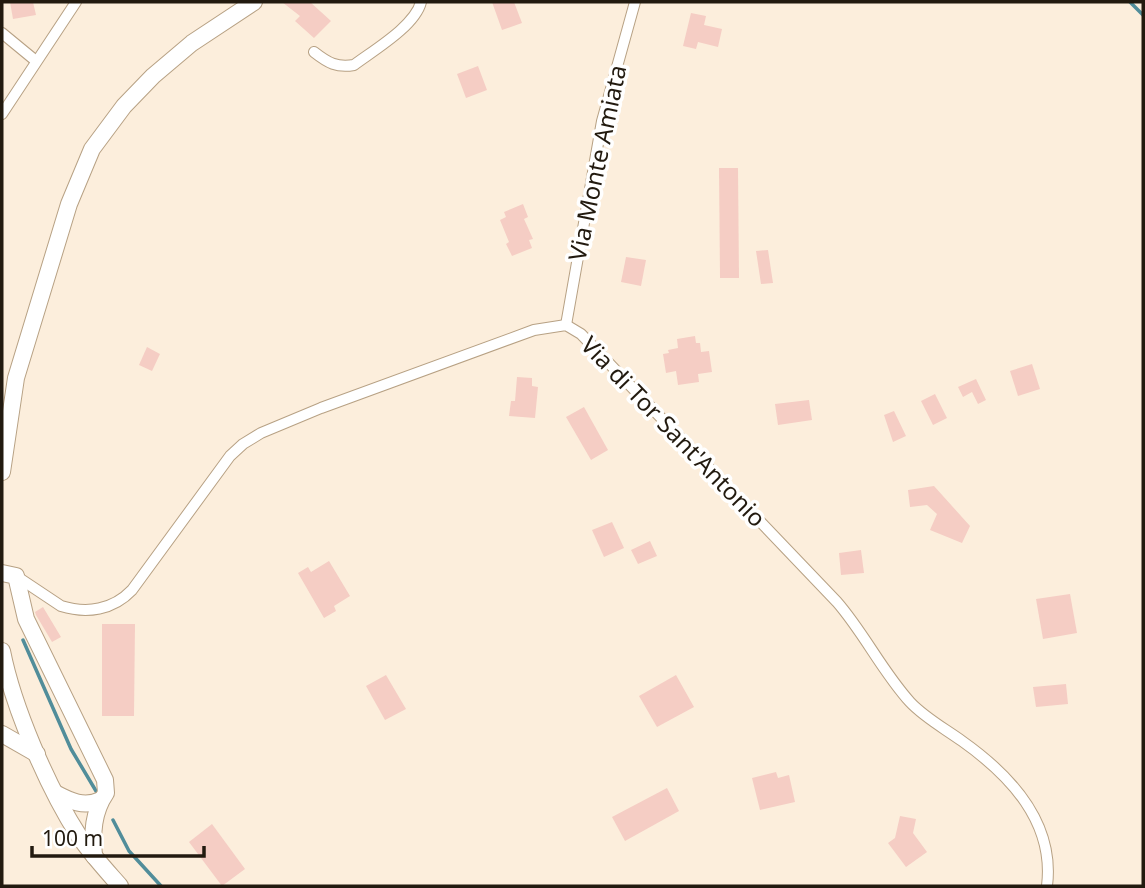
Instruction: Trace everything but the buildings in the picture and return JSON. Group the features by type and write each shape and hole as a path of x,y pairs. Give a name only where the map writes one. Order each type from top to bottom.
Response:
{"main road":[{"path":"2,472 16,378 69,204 92,149 118,113 153,76 192,43 254,2"},
{"name":"Via di Tor Sant'Antonio","path":"9,574 24,615 55,682 103,775 104,793"},
{"path":"3,665 55,793 79,835 120,886"},
{"path":"2,734 37,754"},
{"path":"55,793 79,803 89,804 104,793"},
{"path":"94,856 92,830 104,793"}],"street":[{"path":"2,114 76,2"},
{"path":"314,52 328,64 343,67 354,65 411,21 421,2"},
{"name":"Via Monte Amiata","path":"566,325 603,121 635,2"},
{"path":"2,33 36,61"},
{"name":"Via di Tor Sant'Antonio","path":"9,574 61,606 90,610 115,604 132,590 230,456 250,439 321,408 433,366 543,328 566,325 575,328 599,352 837,602 856,624 911,703 990,763 1018,792 1032,811 1042,833 1048,865 1047,886"}],"waterway":[{"path":"1130,2 1143,15"},
{"path":"23,640 71,749 96,791"},
{"path":"113,820 129,851 161,886"}]}
